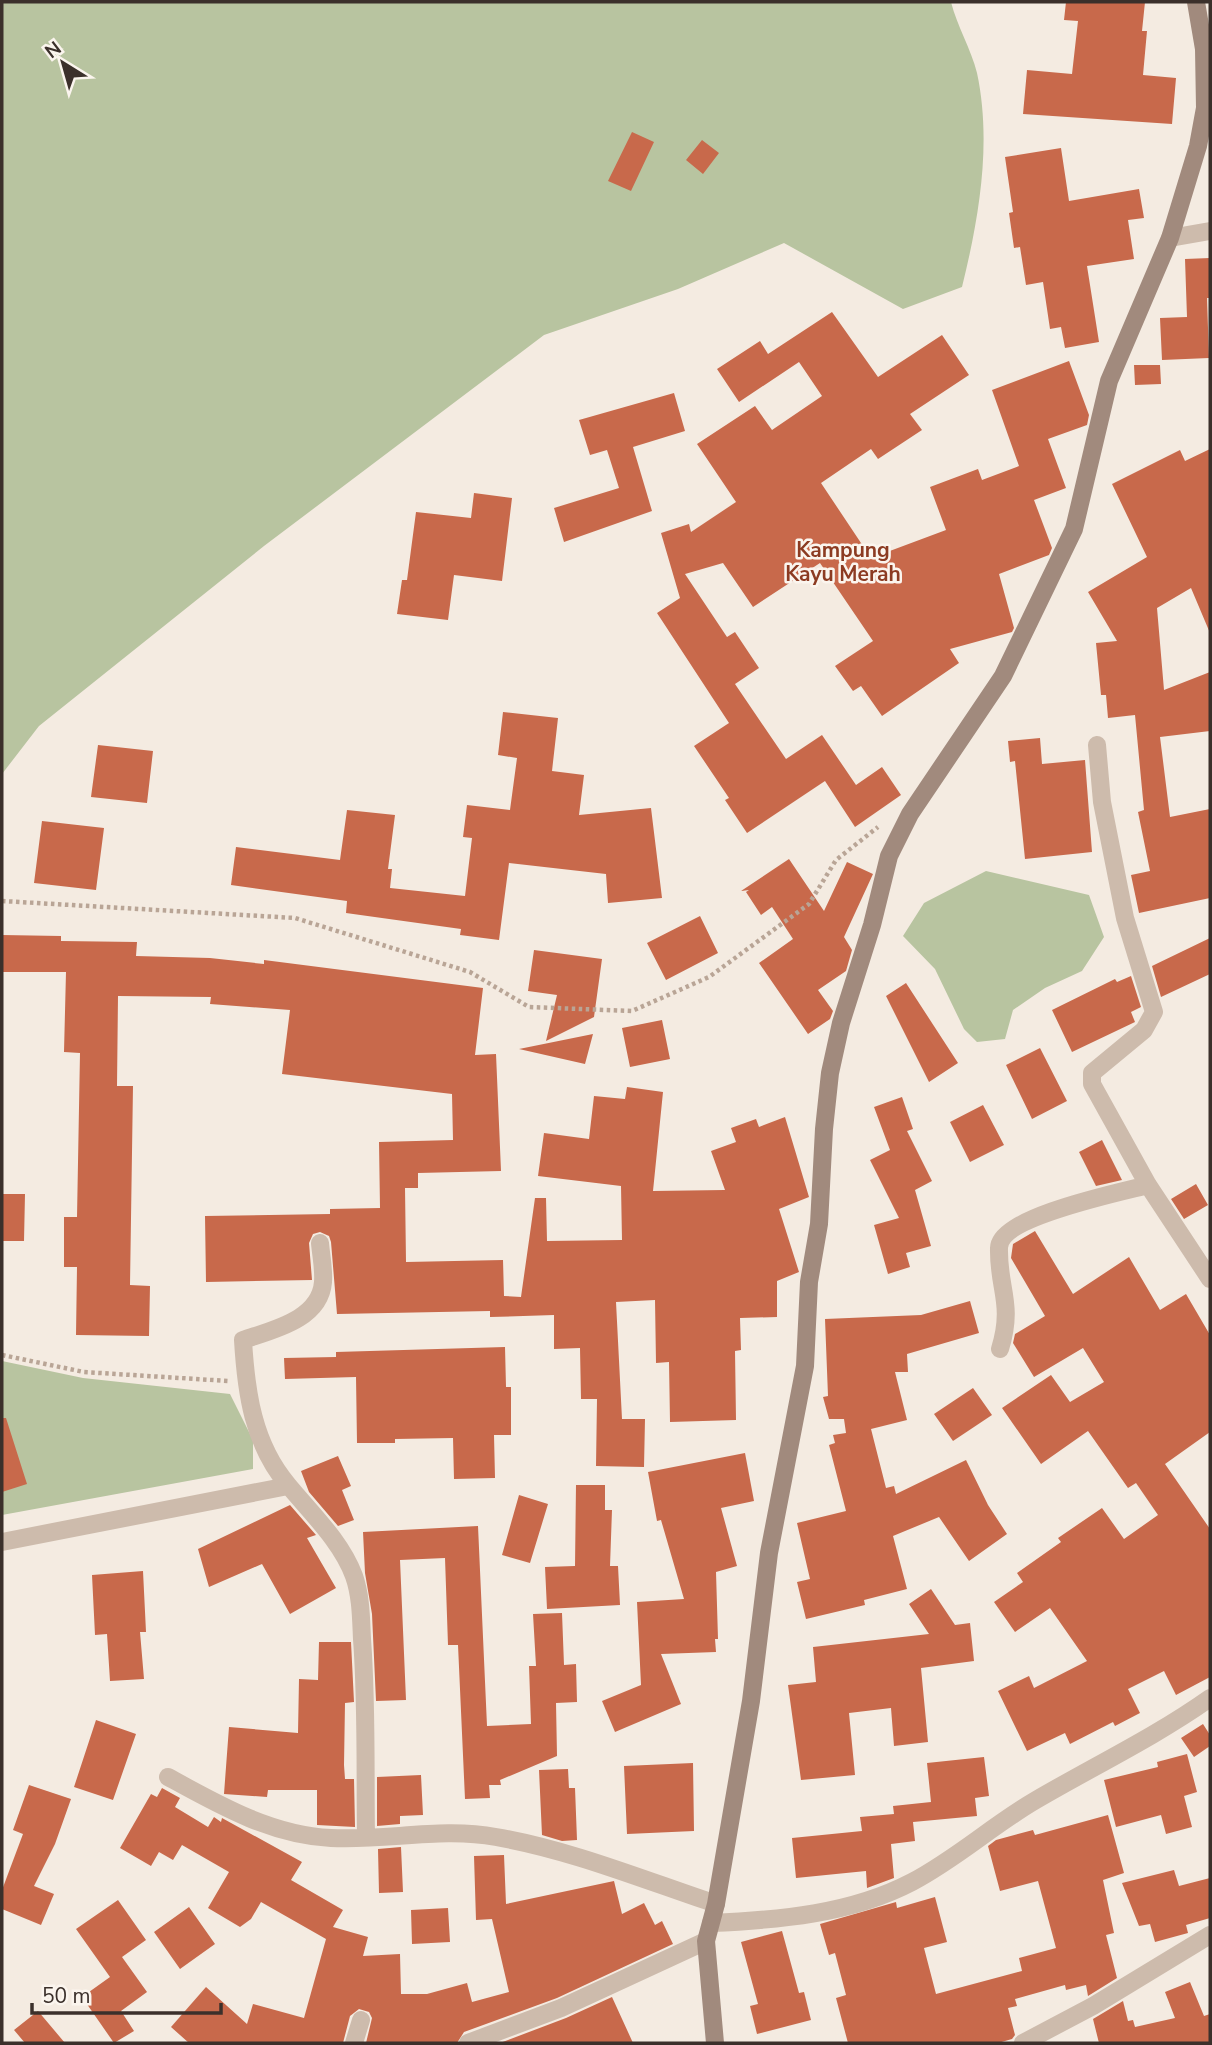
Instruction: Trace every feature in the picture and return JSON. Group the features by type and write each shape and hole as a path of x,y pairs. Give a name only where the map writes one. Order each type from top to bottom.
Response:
{"main road":[{"path":"715,2043 708,1932 716,1904 751,1701 769,1553 805,1366 809,1282 820,1224 824,1129 830,1073 841,1023 872,925 889,856 909,814 1003,676 1074,529 1109,381 1170,238 1198,146 1205,108 1204,49 1196,2"}],"street":[{"path":"1170,238 1210,231"},
{"path":"1097,745 1102,802 1125,918 1154,1012 1144,1030 1101,1064 1090,1078 1148,1185 1210,1279"},
{"path":"1000,1349 1008,1310 999,1250 1003,1236 1012,1228 1064,1208 1148,1185"},
{"path":"320,1243 323,1284 313,1306 288,1325 243,1340 246,1382 254,1422 263,1444 288,1486 313,1511 339,1549 353,1574 359,1596 364,1665 366,1837"},
{"path":"2,1542 288,1486"},
{"path":"468,2043 561,2008 708,1932 856,1904 889,1893 914,1881 1033,1801 1210,1698"},
{"path":"167,1777 250,1820 291,1832 330,1838 455,1833 498,1837 580,1858 716,1904"},
{"path":"1023,2043 1210,1935"},
{"path":"354,2043 361,2020"}],"path":[{"path":"2,901 295,918 470,972 529,1007 632,1011 709,977 809,904 836,860 886,821"},
{"path":"2,1355 84,1372 246,1382"}],"green space":[{"path":"2,2 951,2 977,73 983,126 982,180 962,287 903,309 784,243 678,289 544,335 264,546 39,726 2,774"},
{"path":"986,871 1089,895 1104,937 1082,971 1045,988 1013,1010 1005,1039 977,1042 964,1029 935,969 903,936 924,903"},
{"path":"2,1361 83,1378 230,1394 253,1440 253,1469 2,1515"}],"building":[{"path":"1066,2 1145,2 1142,31 1147,31 1143,75 1176,78 1172,124 1023,114 1027,70 1072,74 1078,21 1064,20"},
{"path":"632,132 654,142 631,191 608,181"},
{"path":"702,140 719,153 703,174 686,160"},
{"path":"1061,148 1069,201 1139,189 1144,218 1128,220 1134,259 1087,266 1099,342 1065,348 1061,327 1050,329 1043,282 1026,285 1020,247 1014,248 1009,213 1013,212 1005,157"},
{"path":"1210,258 1210,298 1207,298 1209,358 1162,360 1160,318 1187,317 1185,259"},
{"path":"832,312 878,377 942,335 969,375 910,414 922,430 878,459 871,449 821,483 871,558 946,530 930,487 978,469 982,480 1019,466 992,390 1069,361 1089,415 1087,425 1048,439 1066,488 1034,500 1052,548 1049,555 999,574 1014,628 1012,632 950,649 959,663 882,716 861,686 853,691 835,666 873,641 820,563 753,607 723,563 685,574 727,637 735,632 759,668 735,684 786,759 822,735 856,785 882,767 901,795 855,827 825,781 747,833 725,800 729,798 694,746 729,723 657,613 680,598 661,533 689,524 691,532 736,502 697,444 755,406 772,430 822,396 799,362 739,402 717,369 760,341 768,354"},
{"path":"1134,365 1160,365 1161,384 1135,385"},
{"path":"674,393 685,431 633,447 652,511 564,542 554,508 619,488 607,450 590,455 579,420"},
{"path":"1210,449 1210,633 1191,588 1157,608 1164,690 1210,672 1210,731 1160,737 1170,817 1210,809 1210,898 1139,913 1131,875 1150,871 1138,812 1144,810 1135,715 1108,718 1106,695 1101,695 1096,643 1117,641 1088,592 1147,557 1112,484 1180,450 1185,461"},
{"path":"474,493 512,498 502,581 454,575 448,620 397,614 402,580 407,580 416,512 471,518"},
{"path":"503,712 558,718 552,771 584,775 579,815 651,808 662,898 608,903 606,874 509,863 499,940 460,935 461,929 346,913 347,901 231,885 236,847 340,860 347,810 395,815 388,869 392,869 390,888 465,896 472,838 463,837 467,805 510,810 517,758 498,755"},
{"path":"1040,738 1042,764 1085,760 1092,852 1025,859 1015,761 1010,762 1008,741"},
{"path":"98,745 153,751 147,803 91,797"},
{"path":"42,821 104,828 96,890 34,883"},
{"path":"789,859 824,911 847,862 873,874 844,937 852,950 846,971 818,990 833,1011 830,1019 808,1034 759,963 793,939 772,907 761,915 746,892 749,890 741,891"},
{"path":"700,916 718,953 666,980 647,943"},
{"path":"2,935 61,936 61,941 137,942 136,956 210,958 264,964 264,960 483,988 475,1055 496,1054 501,1171 418,1173 418,1188 405,1188 406,1262 503,1260 504,1296 521,1297 535,1198 546,1198 547,1241 622,1240 621,1186 538,1176 544,1133 589,1139 594,1096 625,1099 627,1087 663,1092 653,1191 725,1190 711,1151 736,1142 731,1128 756,1119 759,1127 785,1117 809,1197 779,1209 799,1272 777,1281 777,1317 740,1318 741,1350 735,1351 736,1420 670,1422 669,1362 656,1363 655,1300 616,1302 622,1419 645,1419 644,1467 596,1466 597,1399 581,1399 580,1348 554,1349 554,1315 490,1317 490,1311 337,1314 331,1242 329,1236 320,1232 313,1234 309,1243 312,1280 206,1282 205,1216 330,1214 330,1209 380,1208 379,1142 453,1140 452,1094 282,1074 290,1010 210,1004 211,997 118,996 117,1086 133,1086 130,1285 150,1286 149,1336 76,1335 77,1267 64,1267 64,1217 77,1217 80,1053 64,1052 66,972 2,972"},
{"path":"1210,938 1210,974 1161,997 1152,966"},
{"path":"534,950 602,959 594,1017 546,1041 557,995 528,991"},
{"path":"1131,976 1141,1007 1131,1012 1135,1022 1072,1052 1052,1010 1115,979 1117,982"},
{"path":"906,983 958,1063 929,1082 886,996"},
{"path":"662,1020 670,1059 630,1067 622,1028"},
{"path":"593,1034 585,1064 519,1049"},
{"path":"1040,1048 1067,1101 1032,1119 1006,1065"},
{"path":"902,1097 913,1129 907,1131 932,1181 915,1190 931,1246 906,1253 910,1267 888,1274 874,1225 899,1218 870,1160 890,1150 874,1107"},
{"path":"983,1105 1004,1145 970,1162 950,1122"},
{"path":"1102,1140 1122,1180 1096,1186 1079,1152"},
{"path":"1196,1184 1208,1205 1184,1219 1171,1199"},
{"path":"2,1194 25,1194 24,1241 2,1241"},
{"path":"1035,1231 1073,1294 1129,1257 1160,1310 1186,1294 1210,1335 1210,1432 1165,1464 1210,1529 1210,1677 1176,1695 1164,1671 1128,1689 1140,1713 1115,1726 1113,1722 1070,1744 1065,1733 1027,1751 998,1691 1029,1676 1034,1688 1087,1661 1050,1608 1015,1632 994,1602 1023,1582 1017,1573 1061,1542 1058,1538 1102,1508 1124,1539 1158,1515 1136,1483 1128,1488 1088,1431 1041,1464 1002,1408 1051,1375 1070,1402 1104,1382 1083,1348 1034,1377 1013,1343 1015,1334 1045,1316 1011,1258 1013,1244"},
{"path":"970,1301 979,1333 907,1354 908,1372 895,1372 907,1420 871,1429 886,1488 894,1486 896,1494 966,1460 988,1505 1007,1534 969,1561 939,1517 893,1536 907,1589 864,1600 865,1605 806,1619 797,1582 810,1579 797,1523 846,1511 829,1445 835,1443 833,1435 846,1433 844,1419 829,1419 823,1397 828,1396 825,1319 921,1315"},
{"path":"505,1347 506,1387 511,1387 511,1435 494,1435 495,1478 454,1479 453,1438 357,1443 356,1377 285,1379 284,1358 336,1357 336,1352"},
{"path":"973,1388 992,1415 953,1441 934,1414"},
{"path":"2,1418 6,1418 27,1484 2,1492"},
{"path":"745,1453 754,1501 721,1508 737,1566 716,1572 716,1652 661,1654 681,1704 615,1732 602,1701 641,1685 637,1602 684,1599 661,1520 657,1521 648,1472"},
{"path":"338,1456 351,1486 342,1490 354,1520 338,1526 309,1492 301,1471"},
{"path":"576,1485 605,1485 605,1510 612,1510 610,1566 618,1566 620,1605 547,1609 545,1567 575,1566"},
{"path":"519,1495 548,1504 530,1563 502,1555"},
{"path":"290,1505 316,1535 307,1538 336,1588 290,1614 262,1564 209,1587 198,1549"},
{"path":"478,1526 487,1726 531,1724 529,1666 536,1666 533,1614 562,1613 564,1665 576,1664 577,1702 556,1703 557,1756 500,1780 501,1785 489,1785 490,1798 465,1799 458,1645 448,1645 445,1558 400,1560 406,1700 376,1701 372,1614 365,1573 363,1532"},
{"path":"143,1571 146,1632 140,1632 144,1679 110,1681 107,1634 95,1635 92,1575"},
{"path":"931,1589 955,1625 970,1623 974,1661 921,1668 928,1742 894,1746 891,1708 849,1713 855,1775 801,1780 788,1685 816,1682 813,1647 929,1634 909,1604"},
{"path":"319,1642 351,1642 354,1702 345,1703 344,1765 345,1779 354,1779 355,1827 317,1825 317,1790 268,1790 267,1797 224,1794 229,1727 298,1733 299,1679 318,1680"},
{"path":"96,1720 136,1734 113,1800 74,1787"},
{"path":"1203,1724 1210,1735 1210,1746 1194,1757 1181,1738"},
{"path":"1187,1754 1197,1792 1184,1796 1192,1827 1166,1834 1161,1815 1116,1827 1104,1780 1158,1767 1157,1762"},
{"path":"984,1757 989,1796 975,1798 977,1816 913,1822 915,1841 891,1844 894,1878 867,1888 866,1871 796,1878 792,1838 862,1831 860,1817 894,1814 893,1806 931,1802 927,1763"},
{"path":"693,1763 694,1831 627,1834 624,1766"},
{"path":"568,1769 569,1788 575,1788 577,1840 562,1841 542,1835 539,1770"},
{"path":"421,1775 423,1815 400,1816 400,1824 377,1826 377,1777"},
{"path":"29,1785 71,1799 55,1844 34,1886 54,1894 41,1925 2,1909 2,1890 23,1834 13,1830"},
{"path":"162,1788 180,1798 175,1807 208,1827 214,1817 221,1822 222,1818 302,1862 291,1880 343,1910 333,1927 368,1937 363,1956 400,1954 401,1994 427,1994 467,1983 472,2002 509,1992 492,1919 476,1920 474,1856 504,1855 506,1904 614,1881 622,1914 644,1903 655,1925 662,1921 673,1944 557,1998 464,2032 457,2043 366,2043 372,2018 369,2012 359,2009 350,2016 343,2043 189,2043 171,2027 206,1987 247,2024 253,2004 304,2018 326,1939 261,1902 251,1919 240,1927 208,1908 229,1872 182,1845 173,1860 159,1852 151,1866 120,1848 151,1794 157,1797"},
{"path":"1108,1815 1124,1873 1103,1880 1114,1933 1106,1935 1117,1978 1088,1996 1086,1985 1066,1990 1065,1985 1015,1999 1017,2006 1008,2008 1015,2035 1012,2039 998,2043 848,2043 836,1998 846,1995 835,1953 829,1955 820,1924 896,1902 897,1908 935,1897 947,1942 924,1948 936,1994 1022,1971 1019,1958 1056,1948 1038,1881 1000,1891 988,1846 996,1840 1033,1830 1035,1835"},
{"path":"401,1847 403,1892 379,1893 378,1849"},
{"path":"1174,1870 1179,1886 1210,1878 1210,1918 1186,1925 1188,1933 1155,1942 1150,1924 1139,1926 1122,1883"},
{"path":"118,1900 146,1940 122,1957 147,1992 121,2011 134,2031 114,2043 82,1997 110,1977 76,1929"},
{"path":"189,1907 215,1944 180,1969 154,1932"},
{"path":"448,1908 450,1942 412,1944 411,1910"},
{"path":"782,1931 799,1993 804,1992 811,2020 757,2034 750,2006 758,2004 741,1942"},
{"path":"1190,1982 1204,2016 1210,2014 1210,2043 1099,2043 1093,2019 1123,2001 1128,2021 1133,2020 1135,2027 1175,2018 1165,1992"},
{"path":"612,1997 633,2043 500,2043 566,2018"},
{"path":"38,2011 65,2043 25,2043 14,2030"}],"district":[{"name":"Kampung Kayu Merah","path":"843,562"}]}
